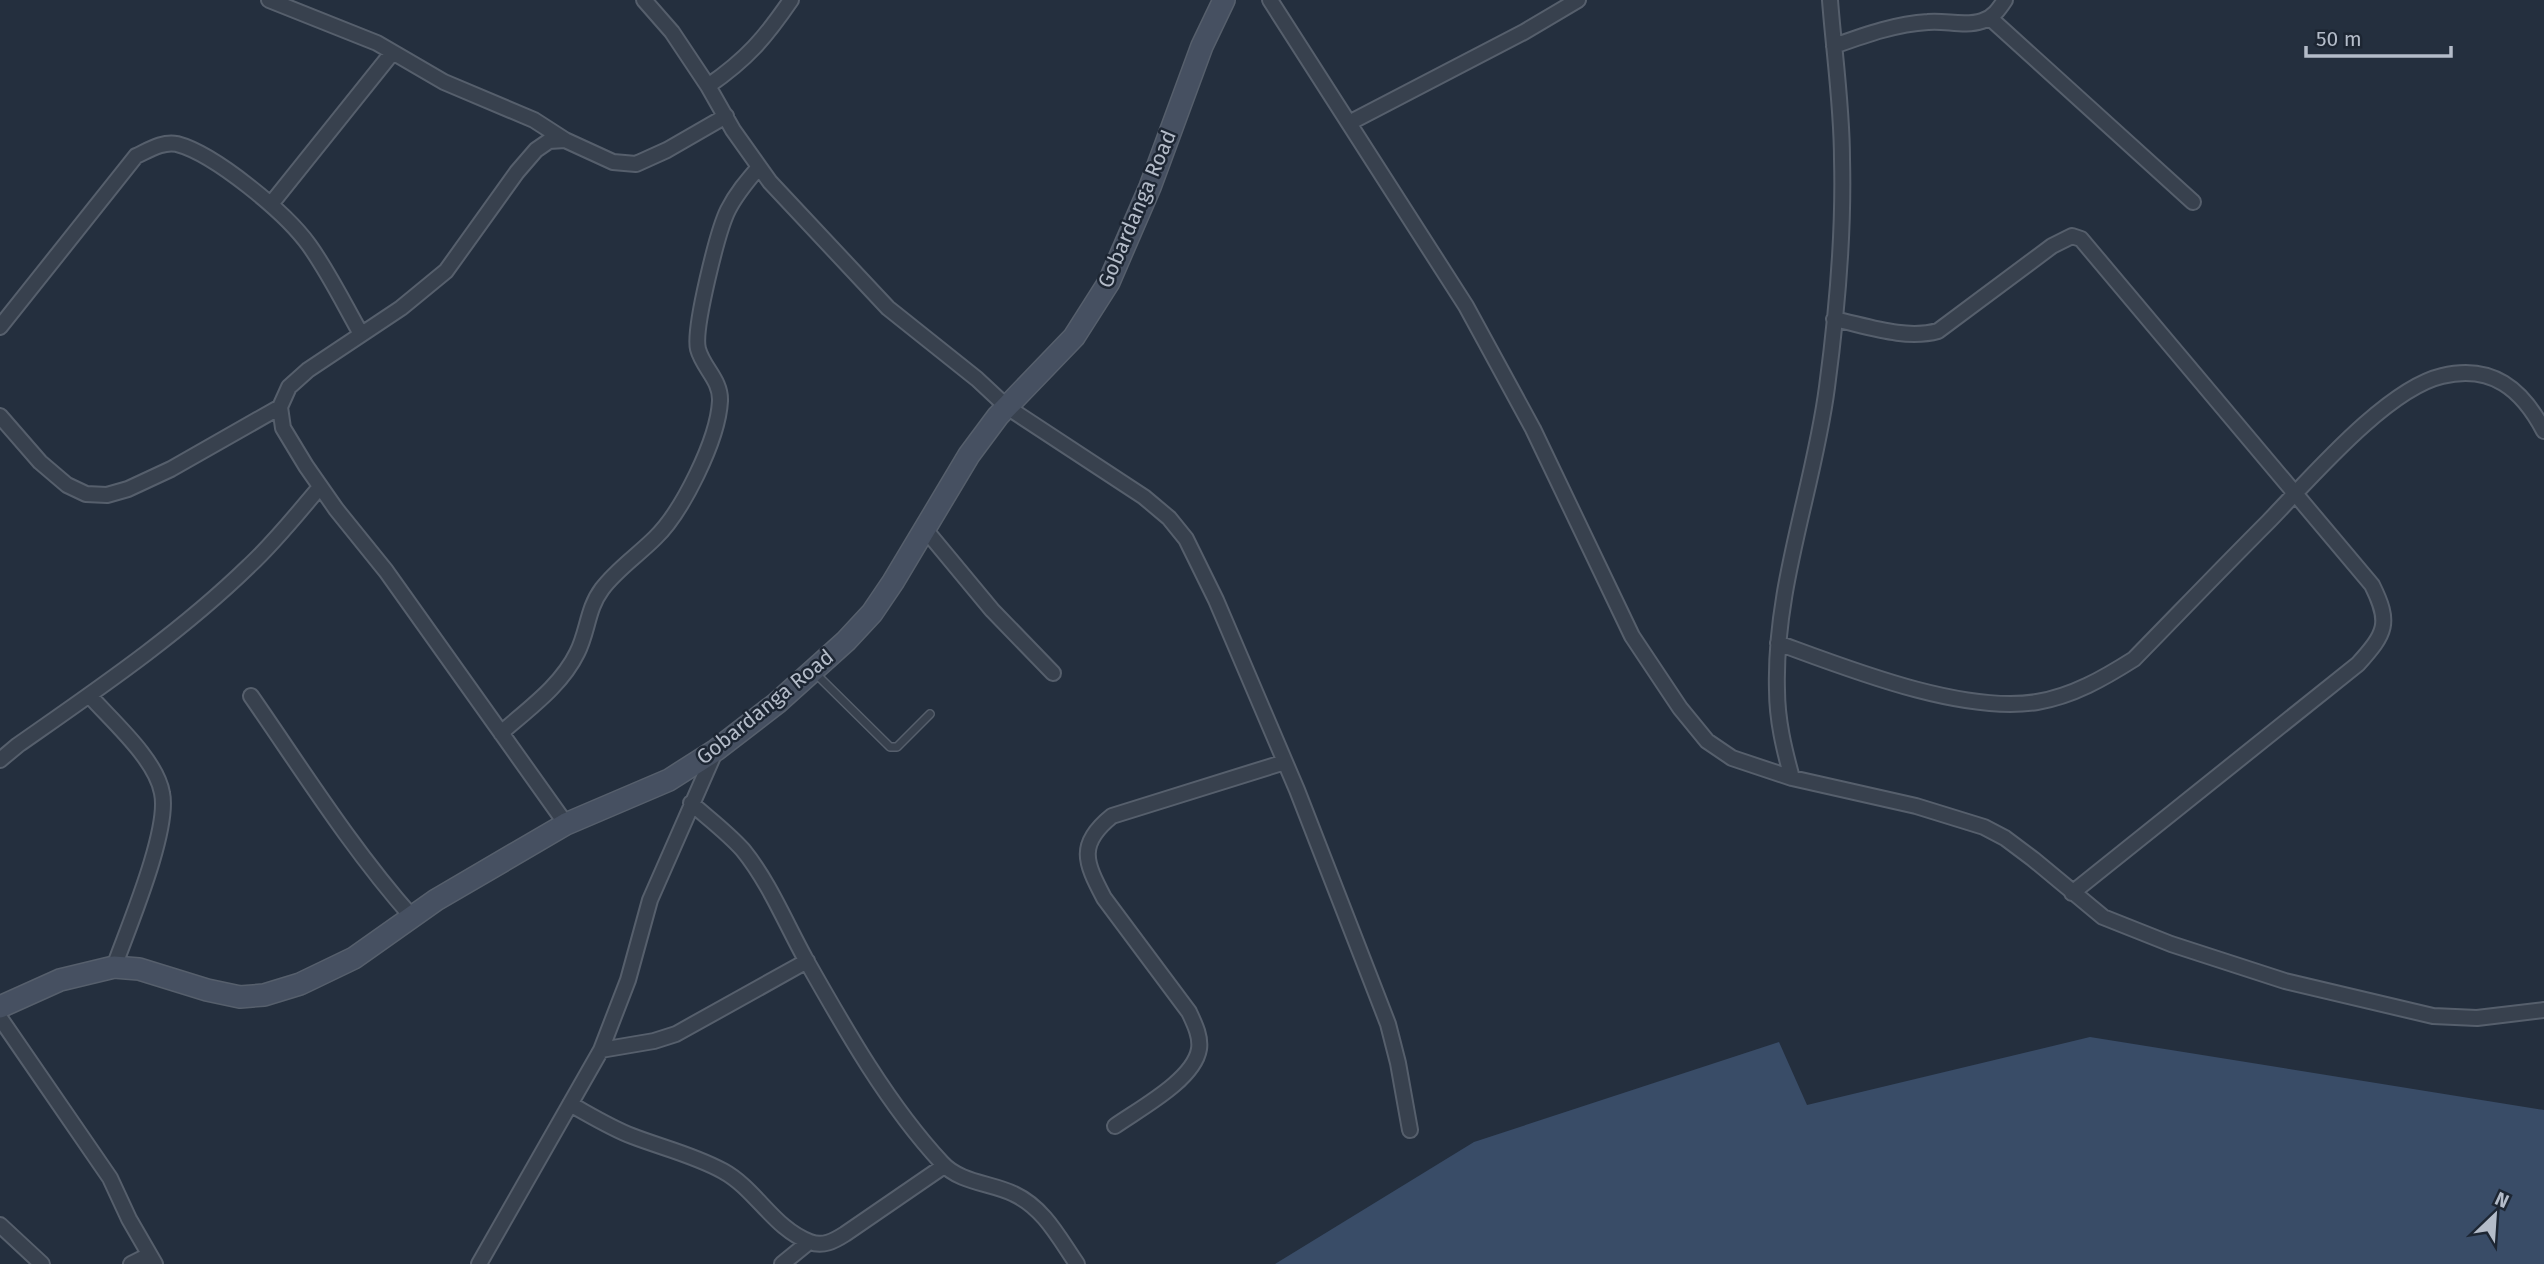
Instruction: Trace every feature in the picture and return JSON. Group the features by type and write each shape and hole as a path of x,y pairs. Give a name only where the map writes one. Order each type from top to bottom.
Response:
{"main road":[{"name":"Gobardanga Road","path":"0,1007 60,980 114,967 139,968 206,990 240,997 264,995 300,984 354,958 487,869 566,824 669,780 716,750 777,703 846,641 872,613 894,582 970,454 1007,407 1074,337 1109,282 1150,187 1202,46 1224,0"}],"street":[{"path":"269,0 348,30 461,90 534,120 565,140 613,162 636,164 667,150 726,116"},
{"path":"644,0 672,32 759,167 888,308 977,379 1007,407 1144,497 1169,518 1186,539 1206,576 1285,762 1388,1024 1410,1130"},
{"path":"708,86 756,48 791,0"},
{"path":"1270,0 1491,348 1533,429 1632,636 1660,680 1707,741 1732,758 1791,778 1916,806 1984,827 2005,838 2103,917 2138,932 2285,981 2433,1016 2477,1018 2544,1010"},
{"path":"1349,123 1524,32 1578,0"},
{"path":"1791,778 1781,735 1777,690 1778,643 1786,581 1816,454 1827,388 1842,211 1842,156 1830,0"},
{"path":"1834,46 1904,24 1932,21 1974,23 1990,18 2005,0"},
{"path":"1990,18 2193,202"},
{"path":"271,204 392,52"},
{"path":"565,140 549,141 536,150 517,172 446,271 401,308 308,370 289,387 280,407 283,428 320,487 386,571 566,824"},
{"path":"0,327 136,156 158,145 176,144 212,161 271,204 307,242 361,334"},
{"path":"501,733 566,671 585,636 588,615 604,586 658,536 678,510 701,464 715,426 720,401 718,383 698,349 698,325 717,241 727,212 739,191 759,167"},
{"path":"1834,318 1902,333 1925,335 1938,331 2052,246 2073,236 2081,239 2372,585 2382,606 2385,621 2372,648 2358,664 2072,893"},
{"path":"1778,643 1860,673 1976,701 2008,704 2037,702 2067,694 2097,682 2134,659 2371,419 2418,385 2440,376 2455,374 2481,375 2501,381 2518,393 2544,431"},
{"path":"0,416 40,462 66,485 86,494 107,495 128,489 172,469 280,407"},
{"path":"0,760 151,651 224,590 280,534 320,487"},
{"path":"925,528 992,610 1053,673"},
{"path":"89,695 144,757 162,793 163,816 145,883 114,967"},
{"path":"251,696 331,816 377,877 412,917"},
{"path":"485,1262 601,1050 628,980 650,900 716,750"},
{"path":"1115,1126 1184,1075 1199,1049 1197,1029 1189,1012 1104,898 1087,856 1089,840 1099,826 1112,816 1285,762"},
{"path":"691,803 742,849 880,1082 944,1166 961,1177 1012,1192 1027,1200 1039,1211 1077,1264"},
{"path":"601,1050 654,1041 676,1034 807,961"},
{"path":"0,1018 110,1178 152,1259 131,1264"},
{"path":"570,1104 632,1136 684,1153 725,1172 745,1187 779,1223 809,1242 822,1244 833,1241 944,1166"},
{"path":"0,1225 42,1264"},
{"path":"782,1264 809,1242"}],"lane":[{"path":"813,671 891,747 897,747 930,714"}],"water":[{"path":"2090,1037 2544,1110 2544,1264 1275,1264 1474,1142 1779,1042 1807,1105"}]}
